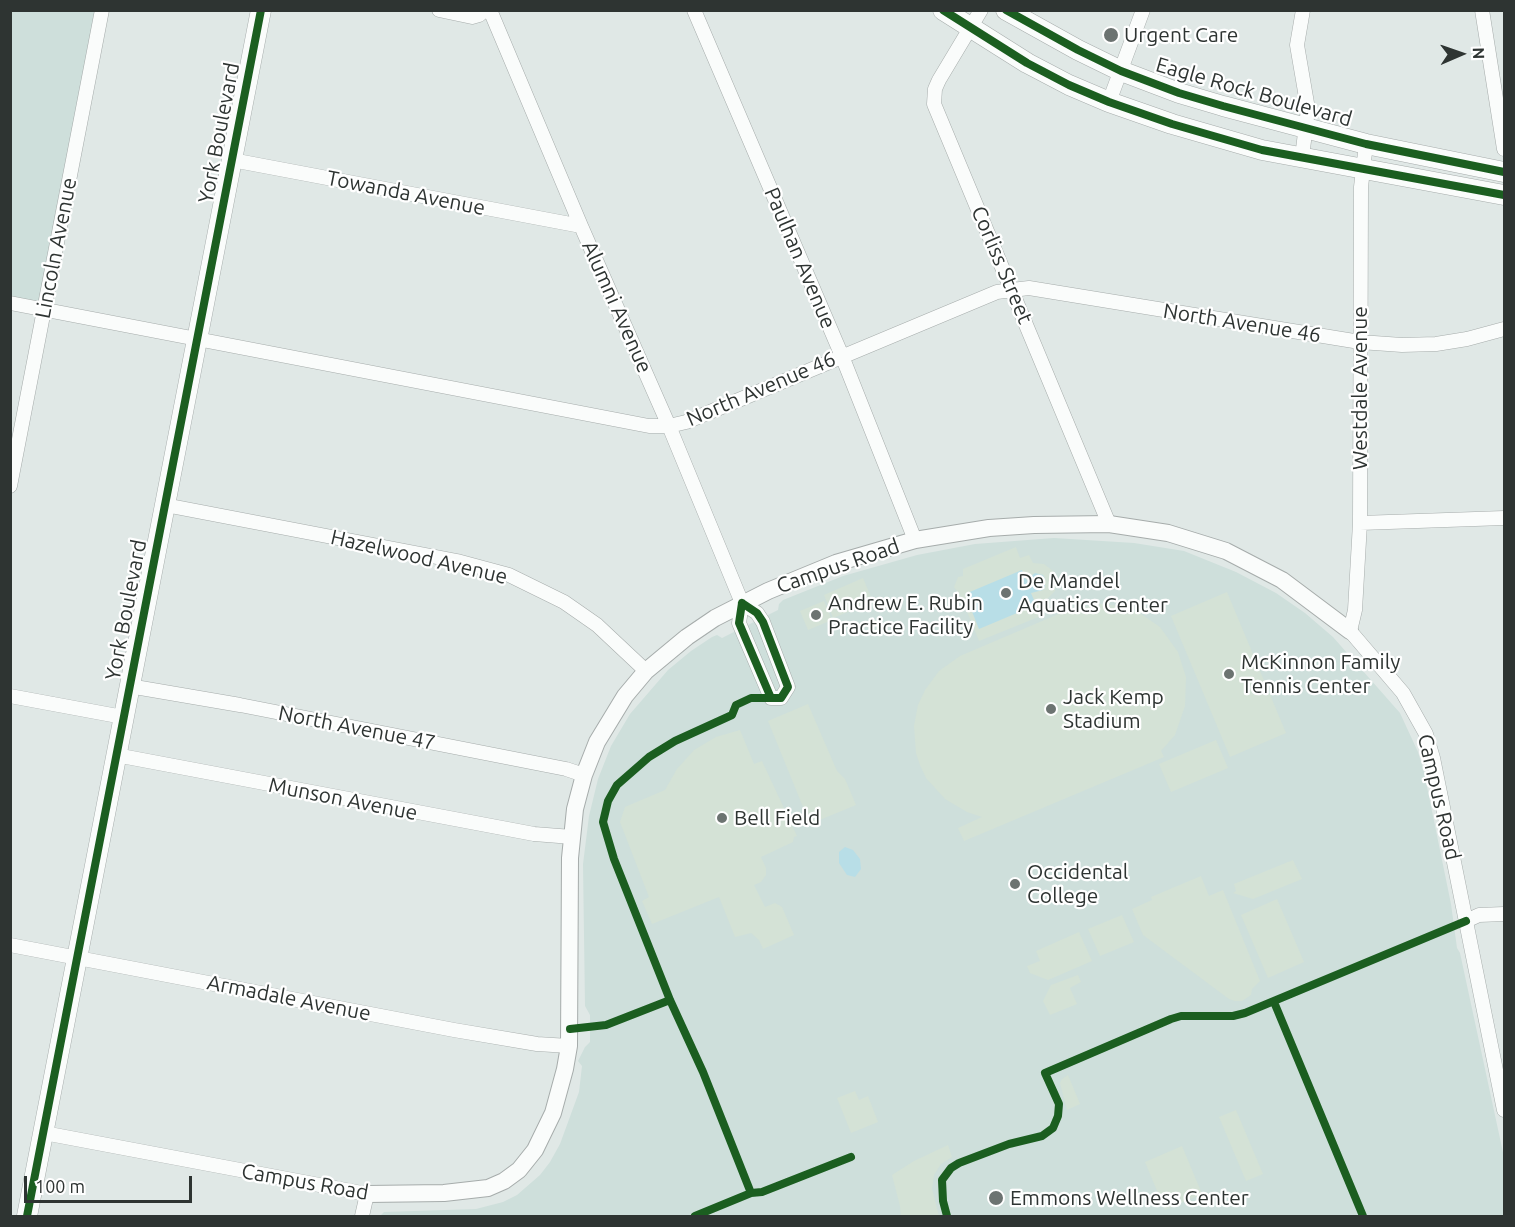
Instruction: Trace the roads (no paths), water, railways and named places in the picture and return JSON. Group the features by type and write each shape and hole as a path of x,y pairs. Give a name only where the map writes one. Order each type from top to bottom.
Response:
{"main road":[{"name":"York Boulevard","path":"27,1216 261,10"},
{"path":"943,10 1027,63 1069,85 1109,102 1220,139 1362,169 1504,195"},
{"name":"Eagle Rock Boulevard","path":"1006,10 1121,71 1215,104 1366,144 1504,172"}],"street":[{"name":"Lincoln Avenue","path":"10,486 102,10"},
{"path":"439,10 471,17 485,10"},
{"name":"Alumni Avenue","path":"490,10 669,426 742,603 739,623 771,698 782,698 788,687 763,622 757,614 742,603"},
{"name":"Paulhan Avenue","path":"694,10 842,356 915,540"},
{"name":"Corliss Street","path":"981,10 939,80 935,89 934,104 1109,524"},
{"path":"1109,102 1143,10"},
{"path":"1302,157 1308,109 1297,45 1303,10"},
{"path":"1482,10 1504,149"},
{"name":"Westdale Avenue","path":"1350,631 1355,610 1359,523 1362,169 1366,144"},
{"name":"Towanda Avenue","path":"232,160 581,226"},
{"name":"North Avenue 46","path":"10,303 649,426 669,426 686,422 997,292 1029,288 1360,342 1402,345 1436,344 1504,329"},
{"name":"Hazelwood Avenue","path":"165,505 457,561 509,575 564,603 597,625 646,671"},
{"path":"1359,523 1504,518"},
{"name":"Campus Road","path":"44,1133 367,1194 470,1191 489,1188 504,1181 519,1170 535,1150 553,1113 565,1068 569,1047 572,837 575,809 584,775 597,742 624,696 646,671 687,637 742,603 836,563 915,540 989,528 1034,525 1109,524 1168,533 1226,551 1282,580 1350,631 1403,693 1426,734 1433,758 1503,1090 1504,1110"},
{"name":"North Avenue 47","path":"129,686 263,709 566,769 584,775"},
{"path":"10,696 123,717"},
{"name":"Munson Avenue","path":"116,754 534,834 572,837"},
{"path":"1466,921 1479,915 1504,914"},
{"name":"Armadale Avenue","path":"10,945 477,1034 569,1047"},
{"path":"362,1216 367,1194"}],"water":[{"path":"1022,570 1026,580 1035,573 1043,575 1045,579 1043,590 1031,593 1036,605 979,629 965,594"},
{"path":"845,847 853,850 860,859 861,869 855,877 847,875 839,863 839,852"}],"place":[{"name":"Urgent Care","path":"1111,35"},
{"name":"De Mandel Aquatics Center","path":"1006,593"},
{"name":"Andrew E. Rubin Practice Facility","path":"816,615"},
{"name":"McKinnon Family Tennis Center","path":"1229,674"},
{"name":"Jack Kemp Stadium","path":"1051,709"},
{"name":"Bell Field","path":"722,818"},
{"name":"Occidental College","path":"1015,884"},
{"name":"Emmons Wellness Center","path":"996,1198"}]}
